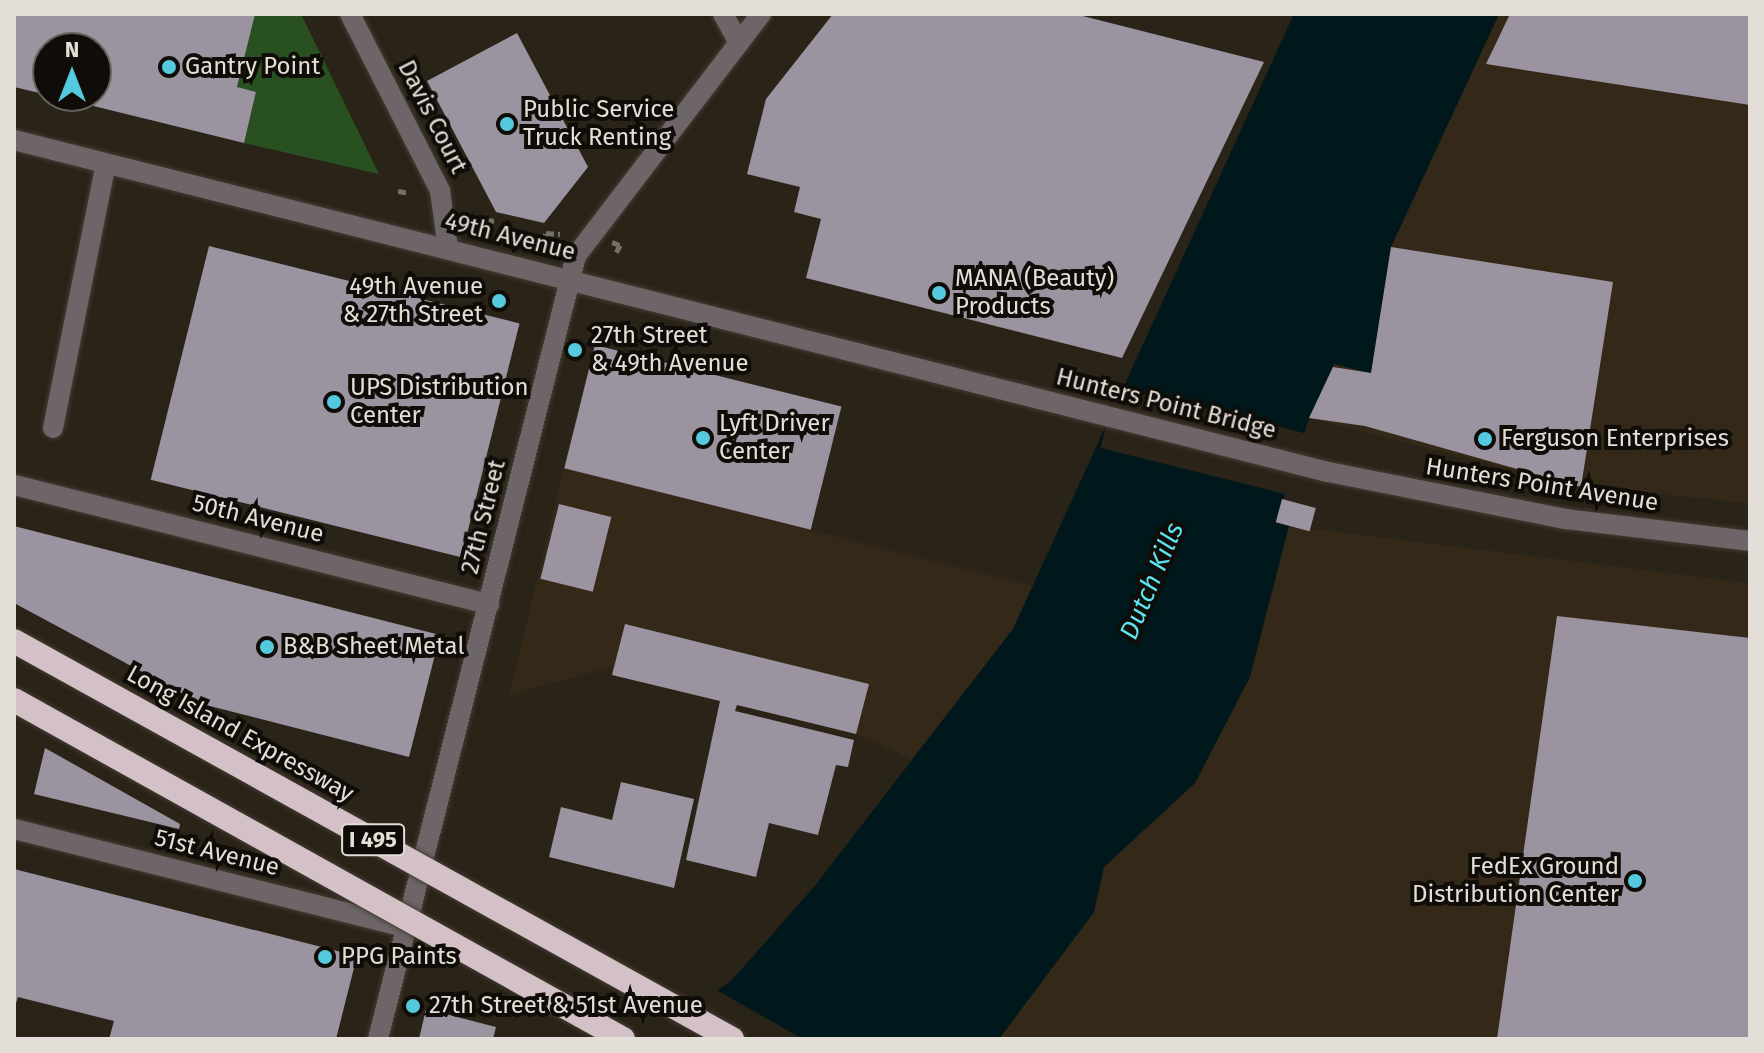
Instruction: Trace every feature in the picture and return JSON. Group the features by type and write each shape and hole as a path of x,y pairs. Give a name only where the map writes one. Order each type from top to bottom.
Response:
{"highway":[{"name":"Long Island Expressway","path":"14,641 732,1039"},
{"name":"I 495","path":"14,700 623,1039"}],"street":[{"name":"Davis Court","path":"350,14 440,191 448,249"},
{"path":"723,14 739,43"},
{"name":"27th Street","path":"378,1039 570,279 585,238 761,14"},
{"name":"49th Avenue","path":"14,140 992,388"},
{"path":"53,428 106,163"},
{"name":"Hunters Point Bridge","path":"992,388 1328,472"},
{"name":"Hunters Point Avenue","path":"1328,472 1566,519 1750,541"},
{"name":"50th Avenue","path":"14,485 489,604"},
{"name":"51st Avenue","path":"14,829 407,928"}],"path":[{"path":"398,191 410,193"},
{"path":"486,220 496,221"},
{"path":"543,241 546,233 560,234"}],"shaded area":[{"path":"1499,14 1750,14 1750,503 1581,487 1309,418 1334,364 1371,373 1391,247"},
{"path":"564,468 1032,586 1013,629 912,759 856,734 612,675 611,667 509,695"},
{"path":"1289,526 1750,583 1750,1039 999,1039 1093,912 1104,867 1195,783"}],"green space":[{"path":"252,14 301,14 379,174 244,143 256,93 237,87"}],"water":[{"name":"Dutch Kills","path":"1294,14 1499,14 1391,247 1371,373 1334,364 1309,418 1276,522 1289,526 1250,677 1195,783 1104,867 1094,912 999,1039 644,1039 731,981 814,887 1013,629"}],"pier":[{"path":"1116,386 1308,434 1293,496 1101,448"},
{"path":"713,988 803,1039 640,1039"}],"building":[{"name":"Gantry Point","path":"14,14 255,14 237,87 256,92 244,143 112,111 112,32 32,32 32,91 14,87"},
{"path":"833,14 1075,14 1264,62 1122,358 806,278 821,219 794,212 800,187 747,174 766,99"},
{"path":"1510,14 1750,14 1750,105 1486,64"},
{"name":"Public Service Truck Renting","path":"517,33 588,167 544,223 496,212 427,81"},
{"name":"UPS Distribution Center","path":"209,246 519,323 461,557 151,480"},
{"path":"1391,247 1613,282 1581,487 1365,426 1309,418 1333,367 1371,373"},
{"name":"Lyft Driver Center","path":"595,345 841,406 811,530 564,468"},
{"path":"1282,499 1316,508 1310,531 1276,522"},
{"path":"559,504 611,517 593,592 540,579"},
{"name":"B&B Sheet Metal","path":"14,526 440,635 409,757 202,704 14,603"},
{"name":"FedEx Ground Distribution Center","path":"1557,616 1750,638 1750,1039 1497,1039"},
{"path":"625,624 869,684 856,734 737,705 735,711 854,740 848,767 836,765 818,835 769,823 756,877 686,860 720,701 612,675"},
{"path":"45,748 180,824 179,829 34,794"},
{"path":"621,782 694,799 674,888 549,857 561,807 612,820"},
{"path":"14,869 357,956 336,1039 109,1039 114,1021 18,997 14,1009"},
{"path":"426,1009 496,1027 493,1039 419,1039"}],"place":[{"name":"Gantry Point","path":"169,67"},
{"name":"Public Service Truck Renting","path":"507,124"},
{"name":"MANA (Beauty) Products","path":"939,293"},
{"name":"49th Avenue & 27th Street","path":"499,301"},
{"name":"27th Street & 49th Avenue","path":"575,350"},
{"name":"UPS Distribution Center","path":"334,402"},
{"name":"Lyft Driver Center","path":"703,438"},
{"name":"Ferguson Enterprises","path":"1485,439"},
{"name":"B&B Sheet Metal","path":"267,647"},
{"name":"FedEx Ground Distribution Center","path":"1635,881"},
{"name":"PPG Paints","path":"325,957"},
{"name":"27th Street & 51st Avenue","path":"413,1006"}]}
